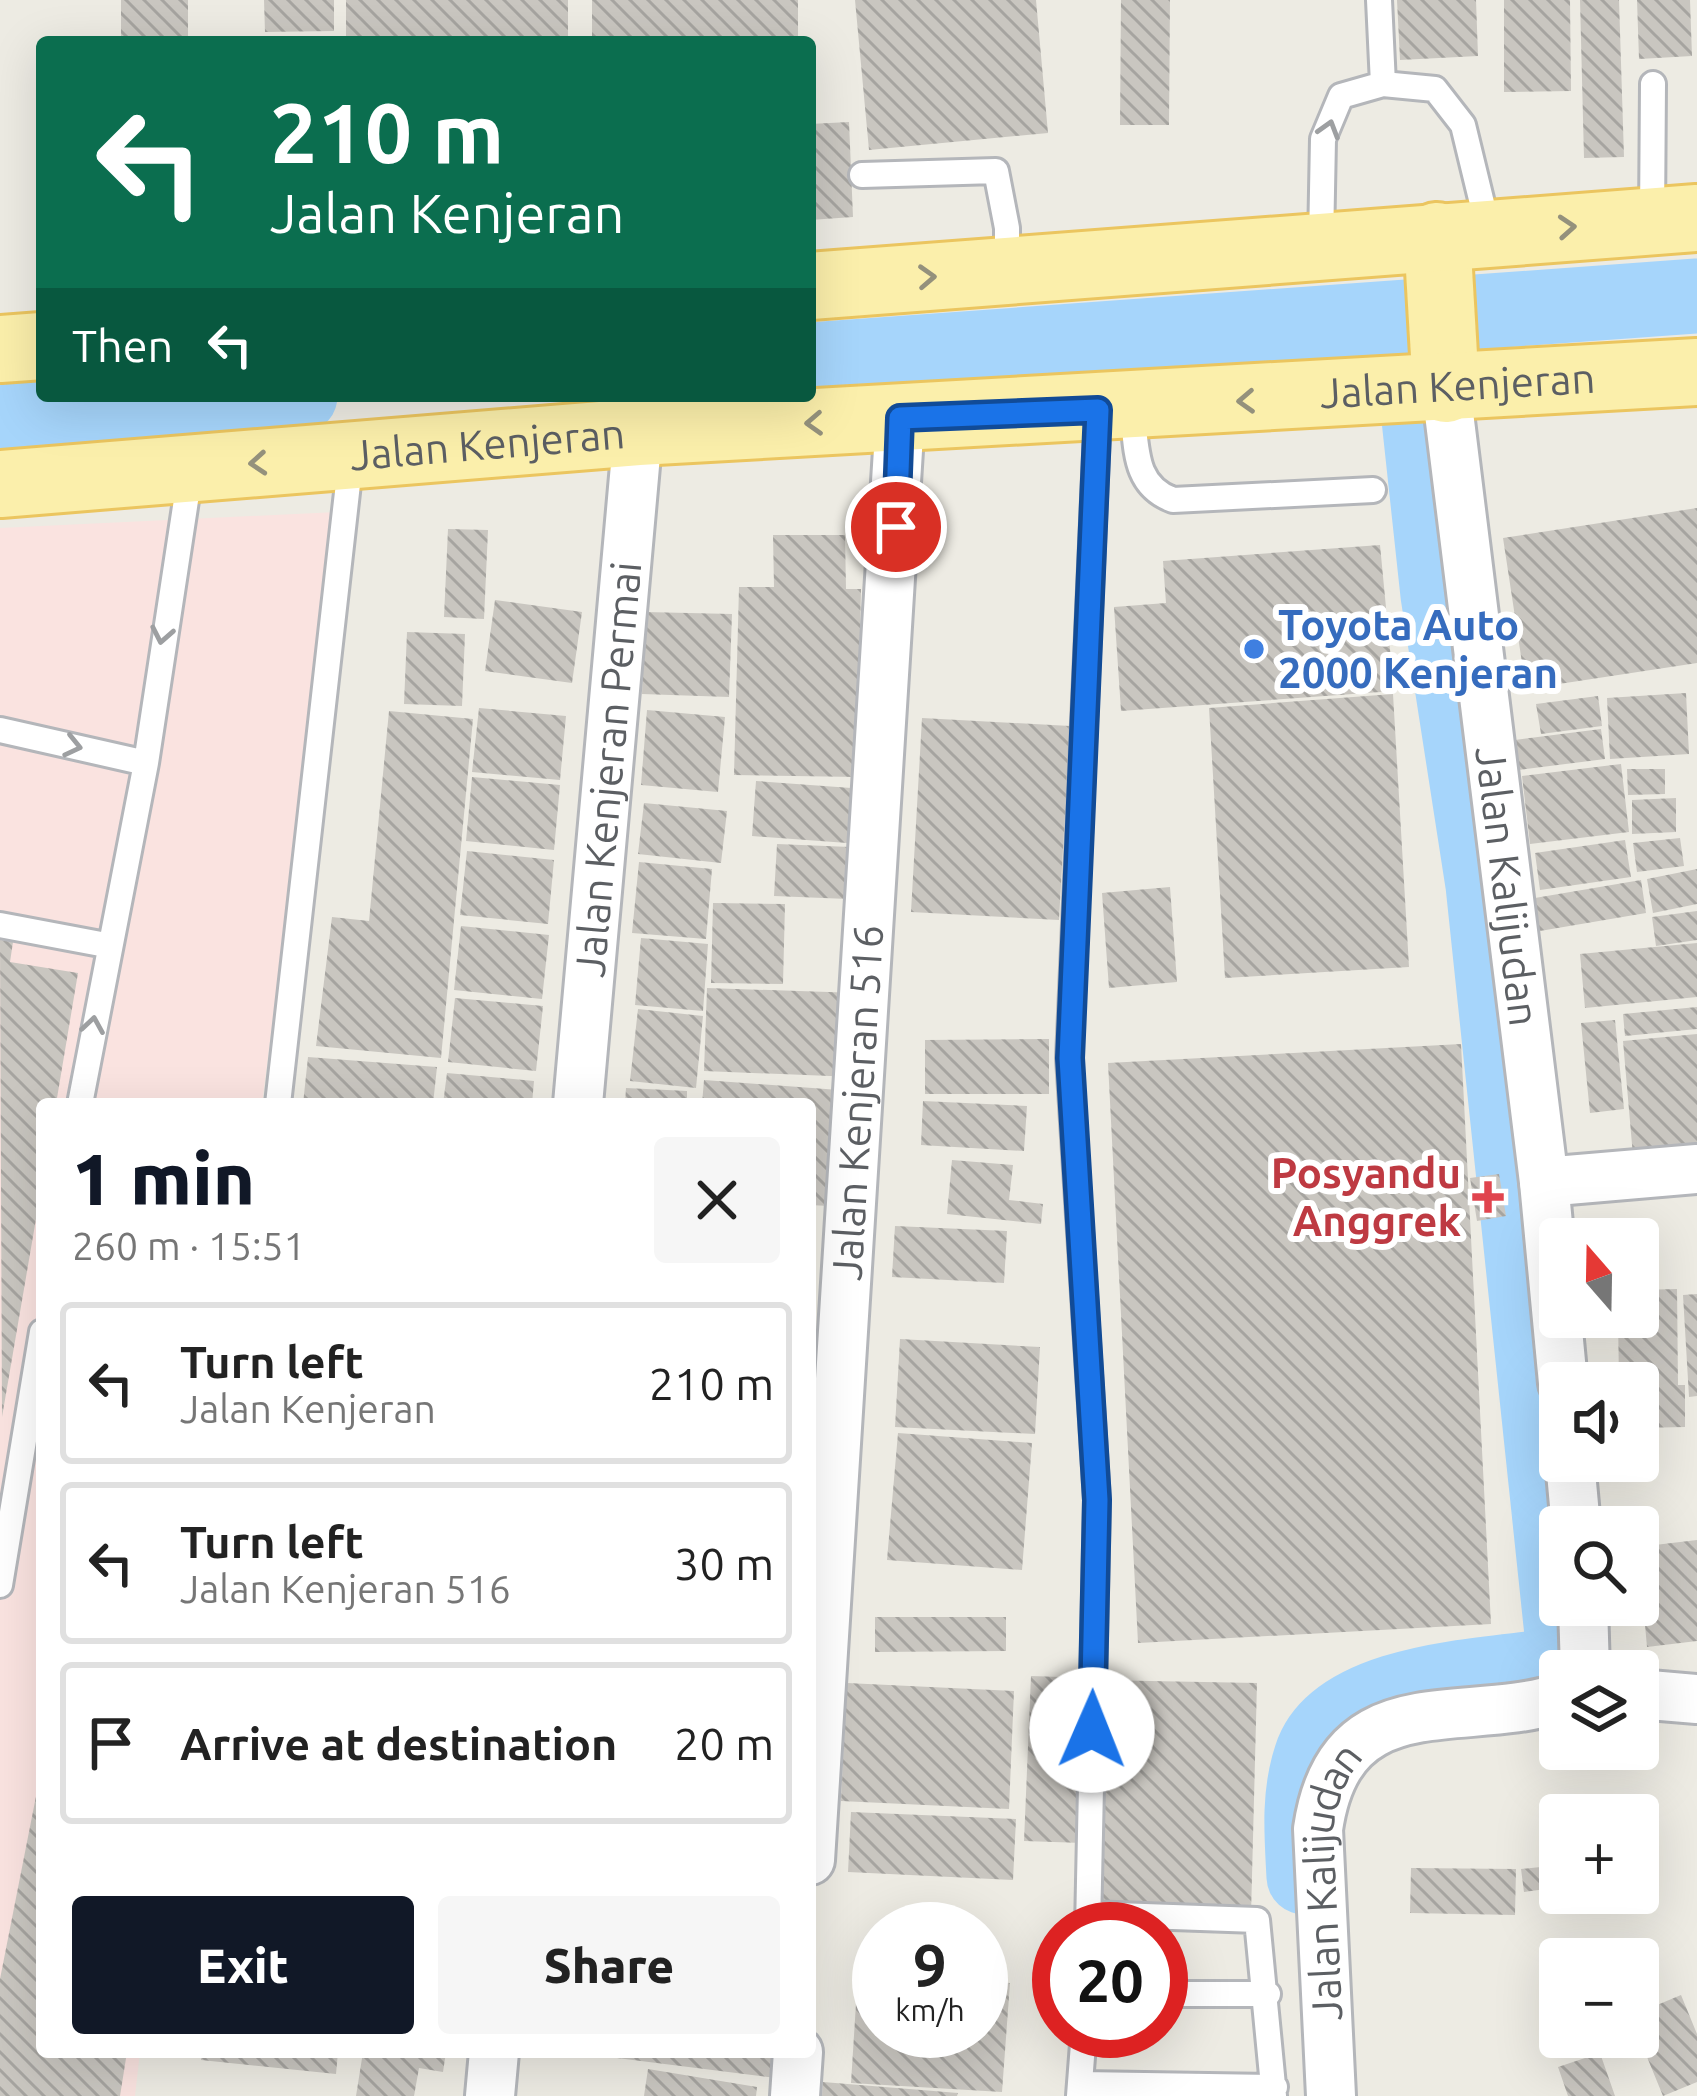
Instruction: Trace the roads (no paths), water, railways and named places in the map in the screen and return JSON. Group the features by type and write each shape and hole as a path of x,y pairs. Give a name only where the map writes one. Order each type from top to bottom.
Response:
{"main road":[{"path":"816,286 1321,245 1455,245 1675,220"},
{"path":"1446,377 1455,245"},
{"path":"0,349 36,346"},
{"name":"Jalan Kenjeran","path":"0,484 638,432 1115,409 1446,377 1697,372"}],"street":[{"name":"Jalan Kalijudan","path":"1446,377 1544,1182 1561,1362"},
{"name":"Jalan Kenjeran 516","path":"816,1765 900,418"},
{"name":"Jalan Kenjeran Permai","path":"579,1098 638,432"},
{"path":"1544,1182 1697,1168"},
{"path":"1659,1696 1697,1699"},
{"name":"Jalan Kalijudan","path":"1331,2096 1318,1828 1323,1792 1355,1746 1384,1725 1419,1713 1539,1700"},
{"path":"490,2096 493,2058"},
{"path":"795,2096 798,2058"}],"lane":[{"path":"1379,0 1383,84"},
{"path":"1321,245 1323,139 1341,96 1383,84 1435,89 1462,125 1455,245"},
{"path":"1652,84 1675,220"},
{"path":"862,175 996,170 1007,228 1006,273"},
{"path":"1115,409 1151,492 1173,500 1373,490"},
{"path":"1088,1902 1097,1500 1070,1058 1115,409"},
{"path":"279,1098 351,457"},
{"path":"81,1098 106,945 146,763 191,467"},
{"path":"0,730 146,763"},
{"path":"0,925 106,945"},
{"path":"0,1585 36,1368"},
{"path":"1082,2058 1080,2090 1275,2092 1268,1994 1253,1917 1188,1919"},
{"path":"1188,1994 1268,1994"}],"waterway":[{"path":"816,360 1697,296"},
{"path":"0,417 214,402"},
{"path":"1304,1877 1304,1787 1311,1757 1326,1731 1350,1711 1381,1697 1453,1679 1552,1666 1564,1653 1483,885 1438,595 1419,419"}],"place":[{"name":"Toyota Auto 2000 Kenjeran","path":"1254,649"},
{"name":"Posyandu Anggrek","path":"1488,1197"}]}
